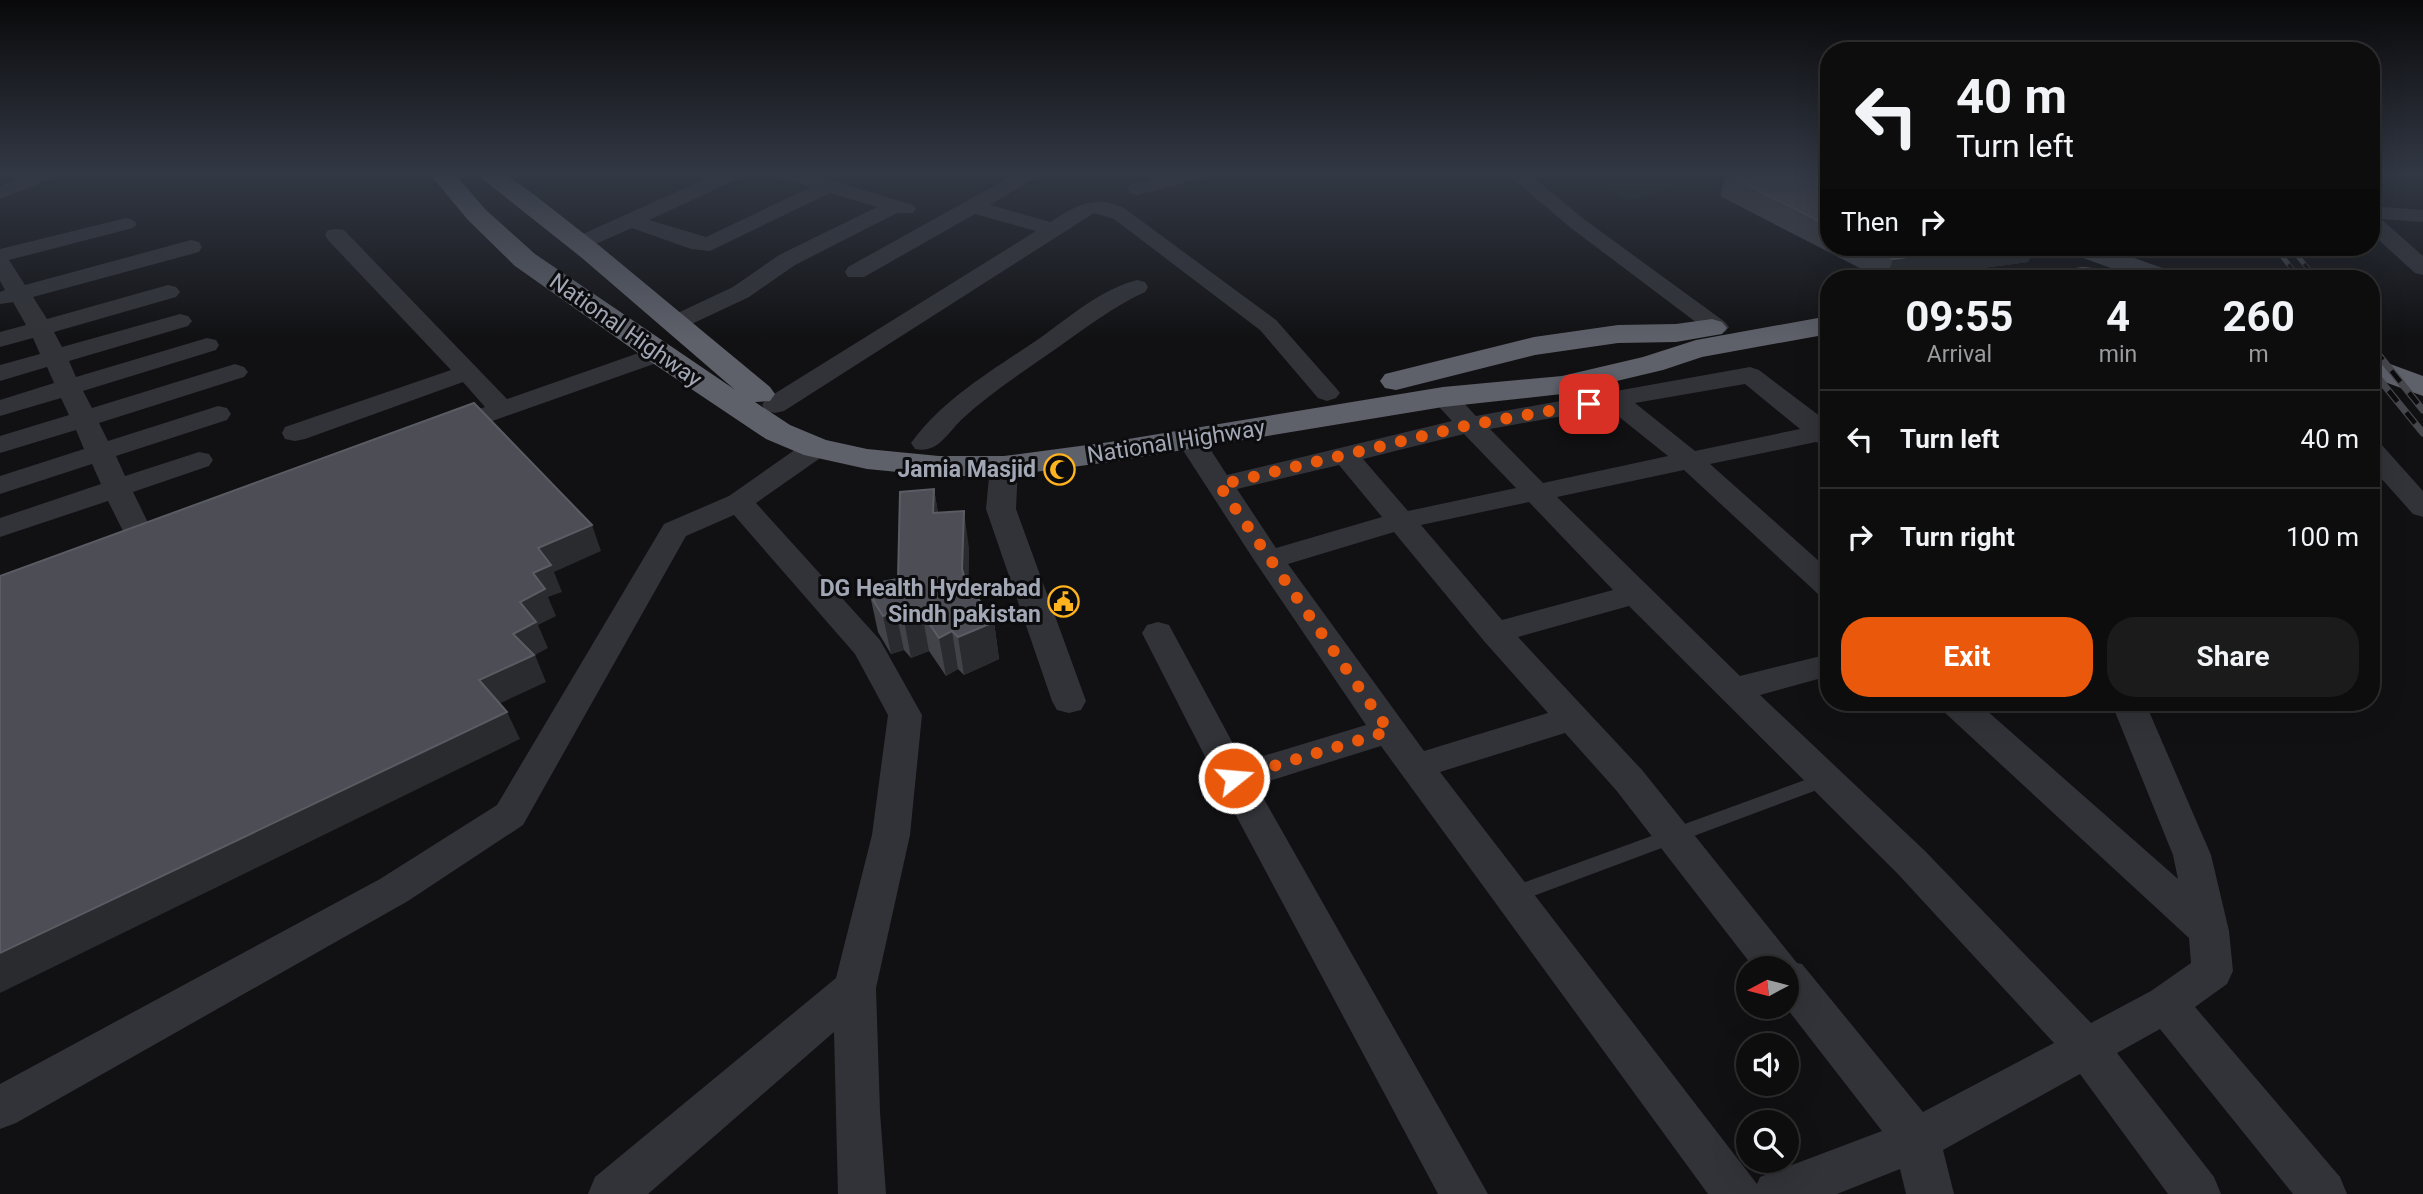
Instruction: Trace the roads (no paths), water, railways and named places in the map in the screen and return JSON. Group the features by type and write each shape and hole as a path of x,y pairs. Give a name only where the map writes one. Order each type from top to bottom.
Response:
{"highway":[{"name":"National Highway","path":"493,229 525,260 589,306 778,432 816,447 867,459 1009,443 1327,393 1423,377 1534,346 1618,334 1697,336 1820,326"},
{"path":"512,229 525,235 548,233 552,229"},
{"name":"National Highway","path":"562,229 587,247 673,324 775,405 832,428 1004,466 1191,440 1443,397 1562,385 1653,364 1697,336 1820,311"},
{"path":"587,247 560,245 547,251 545,255 549,263 569,281 589,306"},
{"path":"2380,359 2423,376"},
{"path":"2380,370 2423,387"}],"main road":[{"path":"2071,256 2085,270"},
{"path":"2103,256 2142,270"}],"street":[{"path":"0,256 107,229"},
{"path":"587,247 618,229"},
{"path":"654,229 699,244 710,244 741,229"},
{"path":"673,324 741,292 787,260 850,229"},
{"path":"856,272 931,229"},
{"path":"1050,229 1054,230"},
{"path":"1141,229 1268,325 1327,393"},
{"path":"1583,229 1697,336"},
{"path":"2380,229 2423,268"},
{"path":"775,405 1054,230"},
{"path":"336,235 502,409"},
{"path":"10,295 191,247"},
{"path":"0,263 10,295 41,329 117,488 156,538 117,553"},
{"path":"938,452 942,422 1004,374 1109,300 1137,287"},
{"path":"0,340 168,292"},
{"path":"0,373 180,321"},
{"path":"0,408 207,345"},
{"path":"425,438 659,354"},
{"path":"0,445 236,372"},
{"path":"295,433 468,372"},
{"path":"1219,485 1469,425 1750,375 1820,429"},
{"path":"1443,397 1635,594 1910,862 2087,1048 2197,1194"},
{"path":"1613,399 1688,458 1820,579"},
{"path":"0,485 218,414"},
{"path":"1269,560 1400,521 1688,458 1820,435"},
{"path":"1191,440 1269,560 1415,767 1737,1194"},
{"path":"0,1108 394,890 510,815 674,530 739,502 816,447"},
{"path":"1346,456 1495,633 1629,780 1769,956"},
{"path":"0,528 199,460"},
{"path":"2380,460 2423,508"},
{"path":"1004,466 1001,509 1069,701"},
{"path":"739,502 868,648 905,715 891,835 855,988 857,1112 862,1194"},
{"path":"1495,633 1635,594"},
{"path":"1158,632 1234,778 1464,1194"},
{"path":"1733,690 1820,667"},
{"path":"1965,711 2209,931"},
{"path":"1777,1194 1917,1140 2166,1004 2212,971 2209,931 2192,855 2133,711"},
{"path":"1415,767 1572,718"},
{"path":"1234,778 1389,731"},
{"path":"612,1194 855,988"},
{"path":"1799,992 1917,1140 1930,1194"},
{"path":"2166,1004 2323,1194"}],"lane":[{"path":"1513,895 1826,779"}],"railway":[{"path":"2282,256 2293,270"},
{"path":"2298,256 2309,270"},
{"path":"2380,356 2423,410"},
{"path":"2380,380 2423,433"}],"place":[{"name":"Jamia Masjid","path":"1059,469"},
{"name":"DG Health Hyderabad Sindh pakistan","path":"1064,601"}]}
